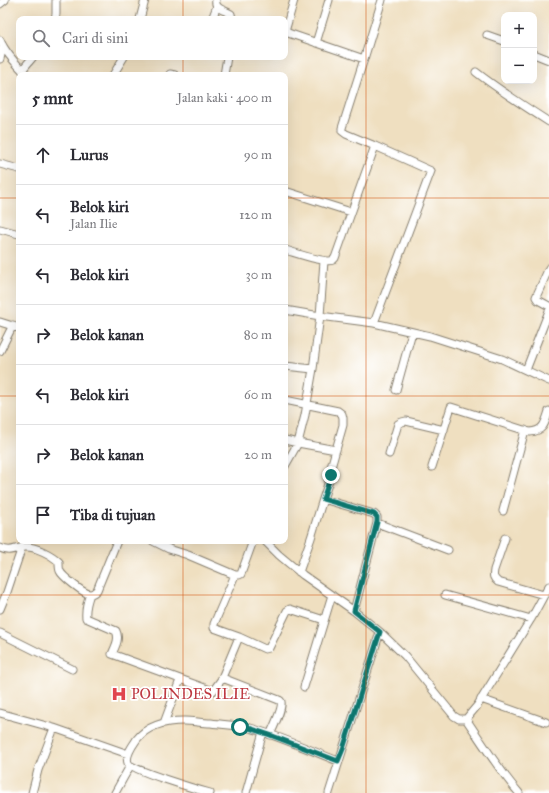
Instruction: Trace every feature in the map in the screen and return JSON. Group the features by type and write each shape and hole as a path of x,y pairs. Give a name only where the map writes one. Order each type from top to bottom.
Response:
{"street":[{"path":"0,4 5,0"},
{"path":"56,0 56,16"},
{"path":"141,16 145,0"},
{"path":"288,20 294,0"},
{"path":"316,43 329,0"},
{"path":"374,323 431,171 342,131 382,0"},
{"path":"213,16 216,3 231,16"},
{"path":"288,33 364,59"},
{"path":"487,35 501,41"},
{"path":"0,58 1,43"},
{"path":"1,43 24,72"},
{"path":"537,55 549,60"},
{"path":"22,70 30,60"},
{"path":"116,72 122,60"},
{"path":"224,72 226,60"},
{"path":"476,72 491,84 549,122"},
{"path":"288,251 324,261 332,261 335,258 375,146"},
{"path":"0,164 16,168"},
{"path":"288,192 352,212"},
{"path":"0,229 16,233"},
{"path":"288,461 298,443 307,405 320,316 324,261"},
{"path":"549,268 536,297 538,300 549,306"},
{"path":"288,311 374,323 430,336 502,359 549,381"},
{"path":"526,370 549,311"},
{"path":"0,322 16,326 0,351"},
{"path":"396,390 412,332"},
{"path":"288,366 313,369"},
{"path":"288,401 338,411 342,414 343,418 343,424 323,499 299,572"},
{"path":"432,467 451,407 532,432 540,429 544,425 549,411"},
{"path":"389,454 398,424 402,422 406,421 444,430"},
{"path":"503,511 525,430"},
{"path":"288,441 336,450"},
{"path":"323,499 374,514 377,517 354,611"},
{"path":"377,522 448,550"},
{"path":"505,538 494,570 493,576 495,579 498,582 544,595"},
{"path":"0,548 9,551 27,547 53,556 59,562 60,572 86,594 90,594 98,590 116,544"},
{"path":"163,544 235,575 240,575 252,544"},
{"path":"268,544 299,572 354,611 380,632 405,656 454,716 459,719 466,719"},
{"path":"0,609 8,592 22,547"},
{"path":"235,575 214,624 214,628 265,649 269,648 287,611 290,609 324,620"},
{"path":"466,719 481,699 531,619 549,586"},
{"path":"90,594 86,618 116,631 118,635 112,654 210,690 213,690 220,680 239,637"},
{"path":"304,687 332,595"},
{"path":"445,595 531,619"},
{"path":"329,793 380,632"},
{"path":"0,633 72,669"},
{"path":"164,723 180,680"},
{"path":"220,680 238,684 272,696 281,701 282,705 270,735"},
{"path":"481,699 546,722"},
{"path":"0,713 54,728 128,754"},
{"path":"466,719 511,784 519,793"},
{"path":"210,793 143,772 130,766 128,763 128,754 133,744 140,735 156,725 185,721 240,727 263,732 338,761"},
{"path":"32,793 38,770 54,728"},
{"path":"246,793 263,732"},
{"path":"115,793 130,766"}],"place":[{"name":"POLINDES ILIE","path":"119,694"}],"route":[{"path":"240,727 249,728 270,735 338,761 343,749 380,632 354,611 377,517 374,514 323,499 331,475"}]}
